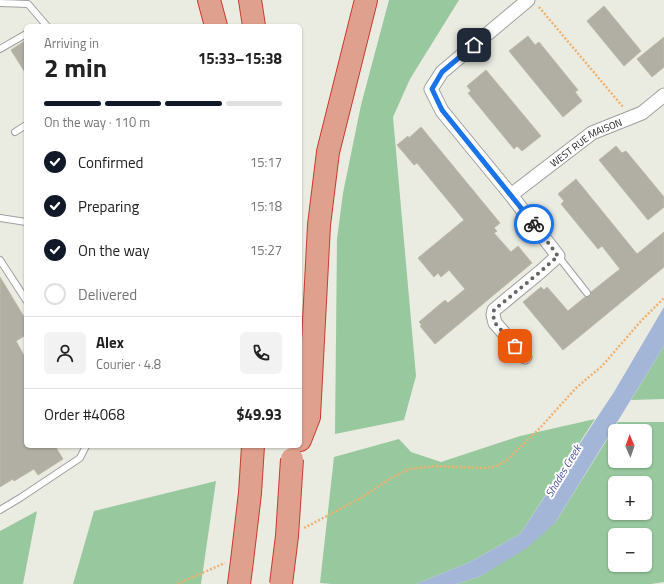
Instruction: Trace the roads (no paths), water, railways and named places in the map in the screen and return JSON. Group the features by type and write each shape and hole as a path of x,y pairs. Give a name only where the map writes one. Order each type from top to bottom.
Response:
{"highway":[{"path":"209,0 215,24"},
{"path":"213,0 216,24"},
{"path":"250,0 254,24"},
{"path":"302,434 309,417 318,232 328,152 366,0"},
{"path":"239,584 250,493 252,448"},
{"path":"281,584 296,448"}],"street":[{"path":"525,357 495,323 493,315 494,310 558,256 442,110 432,89 442,72 533,3"},
{"name":"WEST RUE MAISON","path":"511,195 592,133 642,113 664,95"}],"lane":[{"path":"0,3 28,4 43,24"},
{"path":"0,49 24,35"},
{"path":"15,132 24,126"},
{"path":"0,218 24,222"},
{"path":"558,256 587,292"},
{"path":"0,260 24,297"},
{"path":"0,510 80,458 85,448"}],"water":[{"name":"Shades Creek","path":"664,307 664,346 616,424 608,424 608,437 555,523 527,548 481,576 457,584 416,584 470,562 520,534 614,392"}]}
